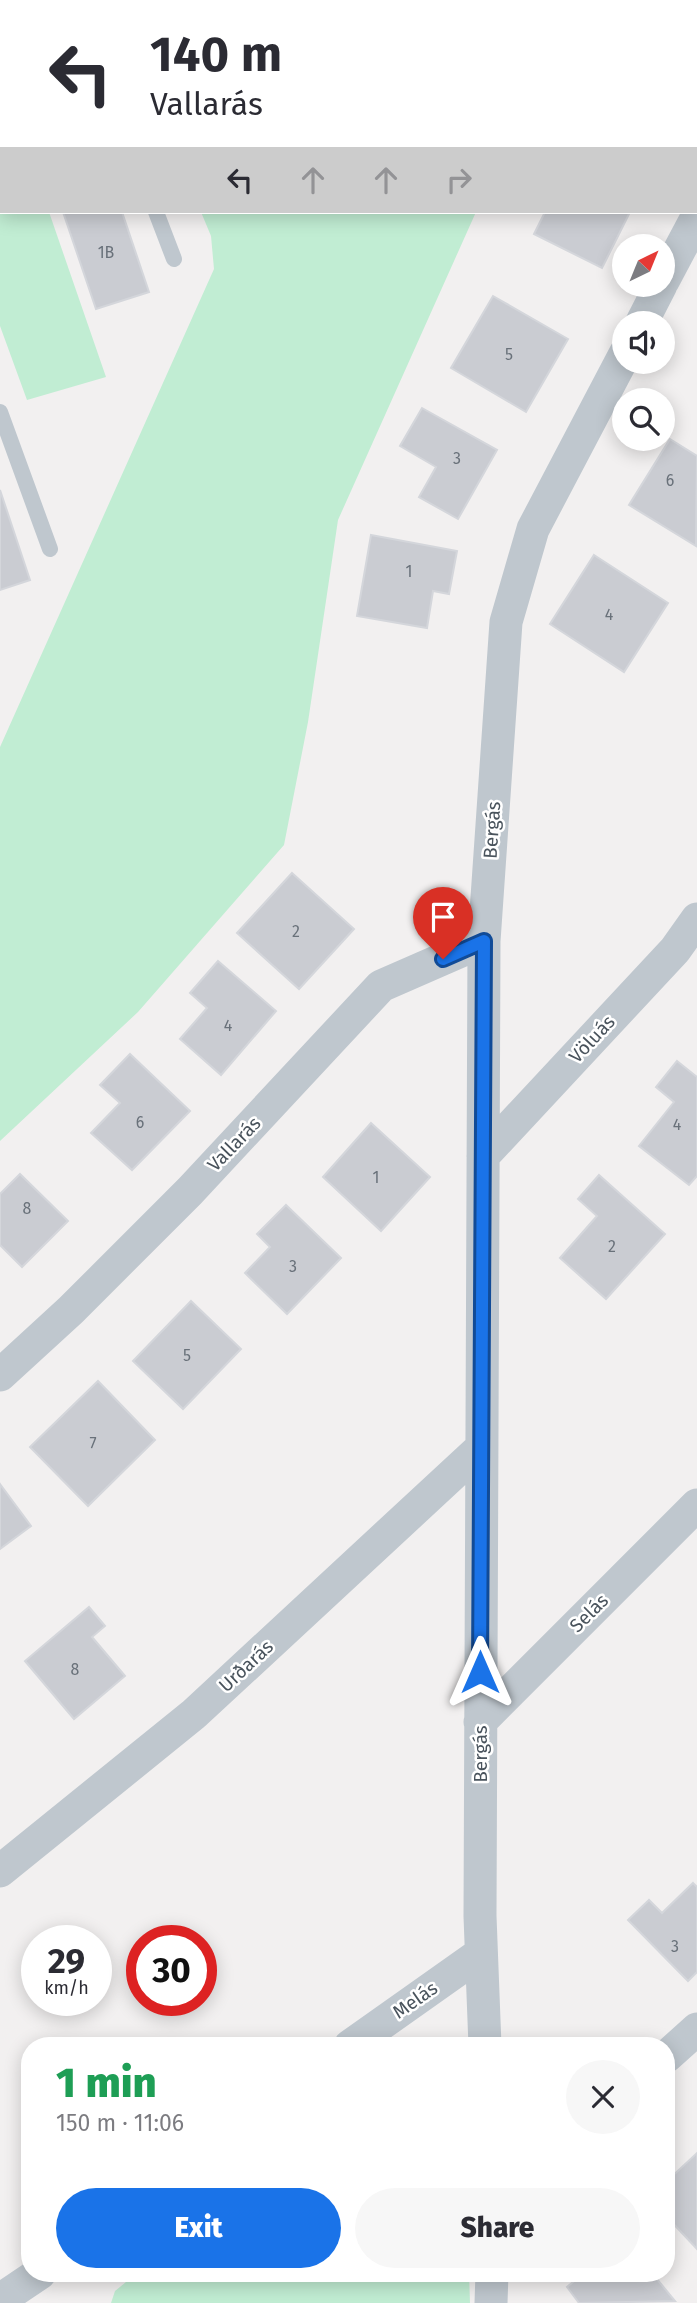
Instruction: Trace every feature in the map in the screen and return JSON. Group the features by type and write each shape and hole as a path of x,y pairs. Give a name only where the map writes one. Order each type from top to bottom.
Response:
{"street":[{"path":"676,257 697,217"},
{"name":"Bergás","path":"485,2037 480,1954 484,941 506,622 533,529 614,374"},
{"name":"Völuás","path":"483,1156 675,950 697,919"},
{"name":"Vallarás","path":"0,1376 71,1310 190,1191 381,986 484,941"},
{"name":"Urðarás","path":"0,1871 194,1714 481,1448"},
{"name":"Selás","path":"480,1721 697,1505"},
{"name":"Melás","path":"363,2037 480,1954"},
{"path":"675,2049 697,2029"},
{"path":"0,2300 27,2282"},
{"path":"491,2303 492,2282"}],"lane":[{"path":"157,214 174,259"},
{"path":"0,412 50,549"}],"green space":[{"path":"0,214 50,214 106,377 27,400 0,326"},
{"path":"202,214 475,214 338,520 308,722 284,845 138,1012 0,1141 0,747 214,269 211,236"},
{"path":"126,2282 469,2282 470,2303 111,2303 115,2291"}],"building":[{"path":"64,214 123,214 149,292 96,309"},
{"path":"544,214 629,214 619,234 612,234 612,248 602,268 534,234"},
{"path":"493,296 568,339 526,412 451,368"},
{"path":"422,408 497,450 458,519 419,497 436,467 400,446"},
{"path":"675,442 697,456 696,546 629,505 663,451 675,451"},
{"path":"0,490 30,580 0,590"},
{"path":"371,535 457,551 449,594 433,591 427,628 357,616"},
{"path":"594,555 668,603 624,672 550,624"},
{"path":"292,873 354,929 299,989 237,933"},
{"path":"218,961 276,1011 221,1075 180,1039 207,1008 190,993"},
{"path":"130,1054 190,1111 132,1170 91,1133 120,1103 100,1085"},
{"path":"677,1061 697,1077 697,1176 689,1185 639,1146 674,1102 656,1087"},
{"path":"371,1123 430,1177 381,1231 323,1177"},
{"path":"20,1174 68,1221 22,1267 0,1245 0,1194"},
{"path":"599,1175 665,1234 606,1299 560,1258 597,1216 578,1199"},
{"path":"286,1205 341,1258 287,1314 245,1273 270,1247 257,1234"},
{"path":"191,1301 241,1349 183,1409 133,1361"},
{"path":"98,1381 155,1440 88,1506 30,1447"},
{"path":"0,1484 31,1526 0,1549"},
{"path":"89,1607 105,1626 92,1637 125,1676 74,1719 25,1661"},
{"path":"693,1883 697,1887 697,1972 688,1981 628,1920 649,1900 662,1913"},
{"path":"697,2153 697,2249 675,2226 675,2174"},
{"path":"573,2282 659,2282 675,2301 579,2303 567,2287"}],"route":[{"path":"443,959 484,941 480,1672"}]}
